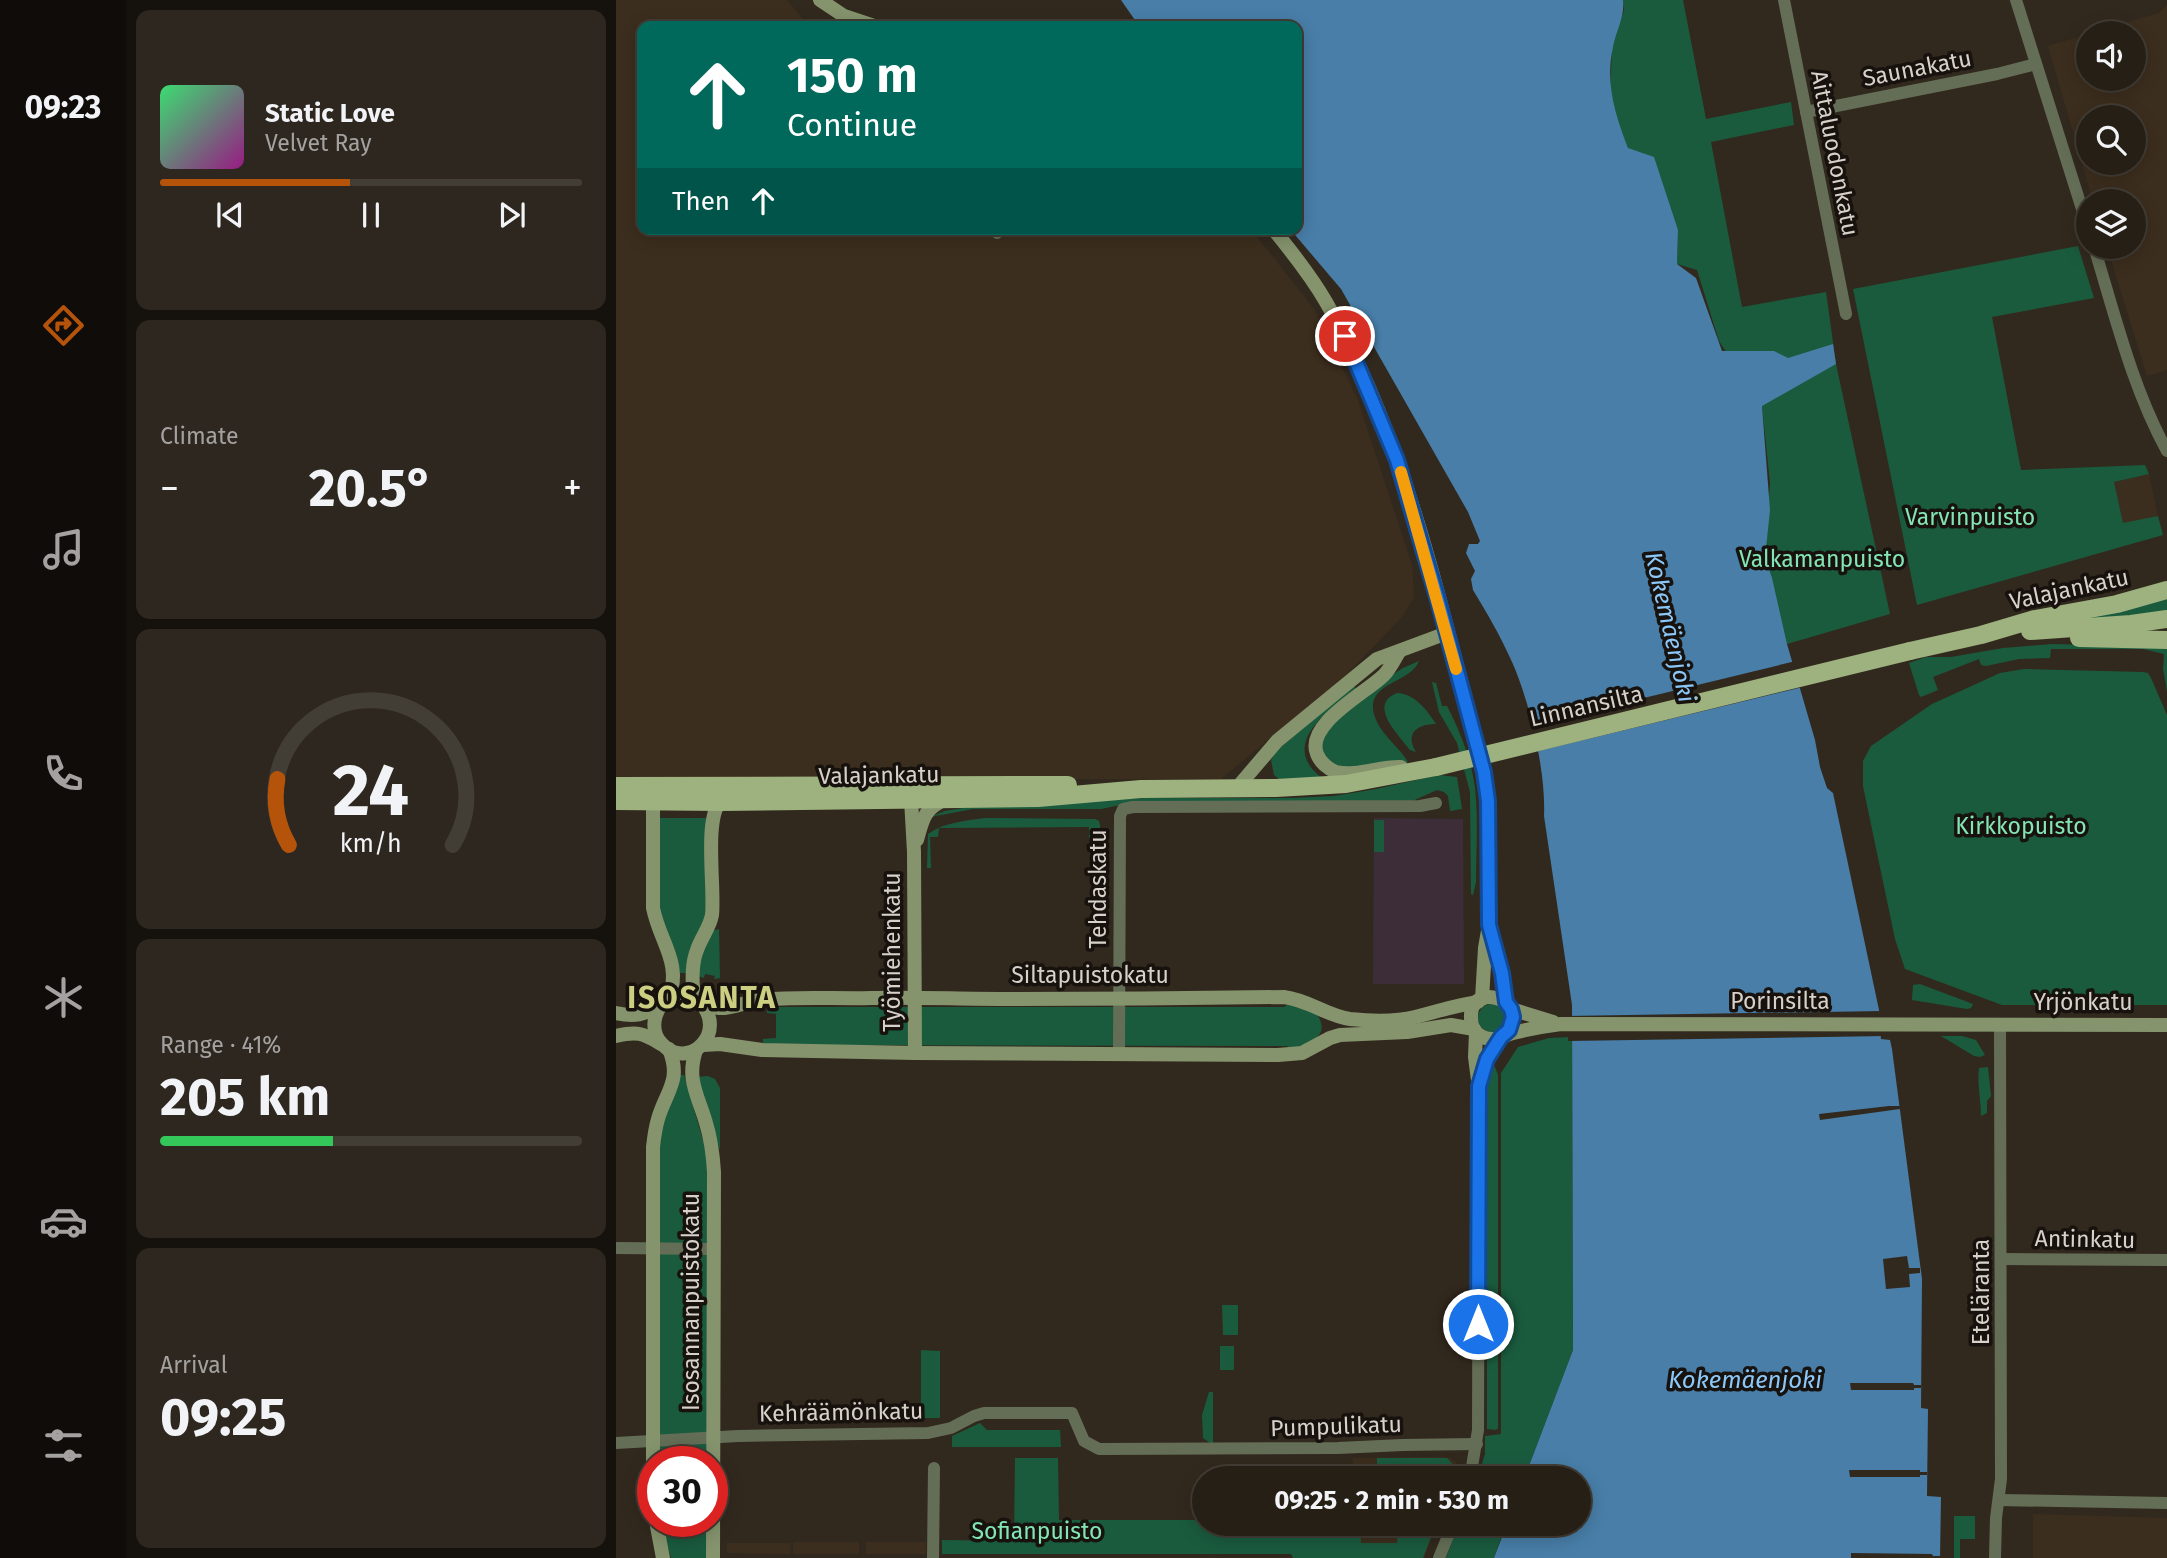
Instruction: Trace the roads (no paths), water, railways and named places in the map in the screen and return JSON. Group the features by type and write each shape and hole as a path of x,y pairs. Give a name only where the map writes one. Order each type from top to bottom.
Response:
{"main road":[{"path":"820,0 844,16 859,21"},
{"path":"1278,235 1325,300 1359,365 1397,460 1484,772 1488,801 1489,925 1480,1000 1471,1012 1479,1086"},
{"name":"Valajankatu","path":"1910,651 1981,635 2035,619 2117,604 2167,590"},
{"name":"Valajankatu","path":"1981,635 2167,619"},
{"path":"1236,789 1277,741 1377,659 1447,633"},
{"path":"1981,635 2167,640"},
{"name":"Linnansilta","path":"1431,768 1910,651"},
{"path":"1399,652 1385,674 1320,729 1315,748 1318,757 1336,772 1395,767 1431,768"},
{"path":"1260,763 1268,781 1276,789"},
{"name":"Valajankatu","path":"616,786 942,791 1091,785 1141,789 1276,789 1346,784 1431,768"},
{"path":"665,1047 656,1034 655,1016 666,1001 674,977 673,965 656,924 653,908 653,802 660,793 681,785"},
{"name":"Valajankatu","path":"616,801 911,799 942,791"},
{"name":"Työmiehenkatu","path":"914,852 922,820 942,791"},
{"name":"Työmiehenkatu","path":"911,799 914,852 915,1053"},
{"path":"697,999 693,964 712,916 712,831 714,814 720,802"},
{"path":"1479,1086 1487,1059 1512,1024 1489,925"},
{"path":"616,1013 633,1016 681,996 697,999 706,1008 711,1027 709,1037 700,1047"},
{"name":"Siltapuistokatu","path":"697,999 719,1009 760,1000 915,997 1284,997 1306,1002 1339,1017 1351,1019 1413,1017 1480,1000"},
{"path":"1480,1000 1495,997 1508,1005"},
{"name":"Porinsilta","path":"1508,1005 1524,1014 1561,1024"},
{"path":"1321,1008 1328,1017 1330,1026 1321,1042"},
{"name":"Porinsilta","path":"1502,1036 1561,1024 2000,1025"},
{"path":"616,1036 633,1032 645,1034 665,1047 681,1053 720,1044 762,1050 915,1053 1291,1055 1302,1053 1340,1035 1353,1033 1407,1032 1451,1025 1475,1031 1486,1038 1502,1036"},
{"name":"Yrjönkatu","path":"2000,1025 2167,1025"},
{"name":"Isosannanpuistokatu","path":"652,1446 654,1131 674,1079 674,1061 665,1047"},
{"name":"Isosannanpuistokatu","path":"700,1047 691,1071 713,1154 713,1558"},
{"path":"659,1537 663,1558"}],"street":[{"name":"Aittaluodonkatu","path":"1784,0 1846,314"},
{"path":"2016,0 2076,190"},
{"name":"Saunakatu","path":"1806,112 2036,64"},
{"path":"2098,259 2142,399 2167,451"},
{"name":"Tehdaskatu","path":"1119,1054 1120,816 1123,809 1420,806 1436,803"},
{"name":"Eteläranta","path":"1994,1558 2001,1467 2000,1025"},
{"path":"1472,1466 1477,1444 1479,1086"},
{"path":"616,1248 714,1249"},
{"name":"Antinkatu","path":"2002,1259 2167,1261"},
{"name":"Kehräämönkatu","path":"714,1437 928,1433 951,1428 984,1413 1053,1412 1072,1413 1084,1441 1099,1449 1197,1450"},
{"path":"616,1443 714,1437"},
{"name":"Pumpulikatu","path":"1197,1450 1477,1444"},
{"path":"933,1558 934,1468"},
{"path":"1999,1500 2167,1503"},
{"path":"1439,1558 1448,1536"}],"water":[{"name":"Kokemäenjoki","path":"1121,0 1623,0 1623,12 1614,41 1610,73 1615,111 1628,148 1654,157 1678,230 1677,264 1696,278 1722,351 1774,351 1788,358 1833,344 1836,364 1762,406 1770,510 1765,558 1820,767 1827,788 1833,793 1879,1010 1881,1039 1890,1040 1892,1049 1922,1279 1921,1408 1928,1409 1927,1496 1941,1497 1940,1558 1494,1558 1502,1536 1591,1536 1591,1466 1529,1466 1573,1350 1572,1005 1544,816 1540,758 1519,678 1494,625 1473,590 1471,579 1475,571 1466,553 1469,544 1478,544 1480,541 1468,512 1341,289 1295,235 1302,235 1302,21 1136,21"}],"district":[{"name":"ISOSANTA","path":"702,998"}],"park label":[{"name":"Varvinpuisto","path":"1970,517"},
{"name":"Valkamanpuisto","path":"1822,559"},
{"name":"Kirkkopuisto","path":"2021,826"},
{"name":"Sofianpuisto","path":"1037,1531"}]}
